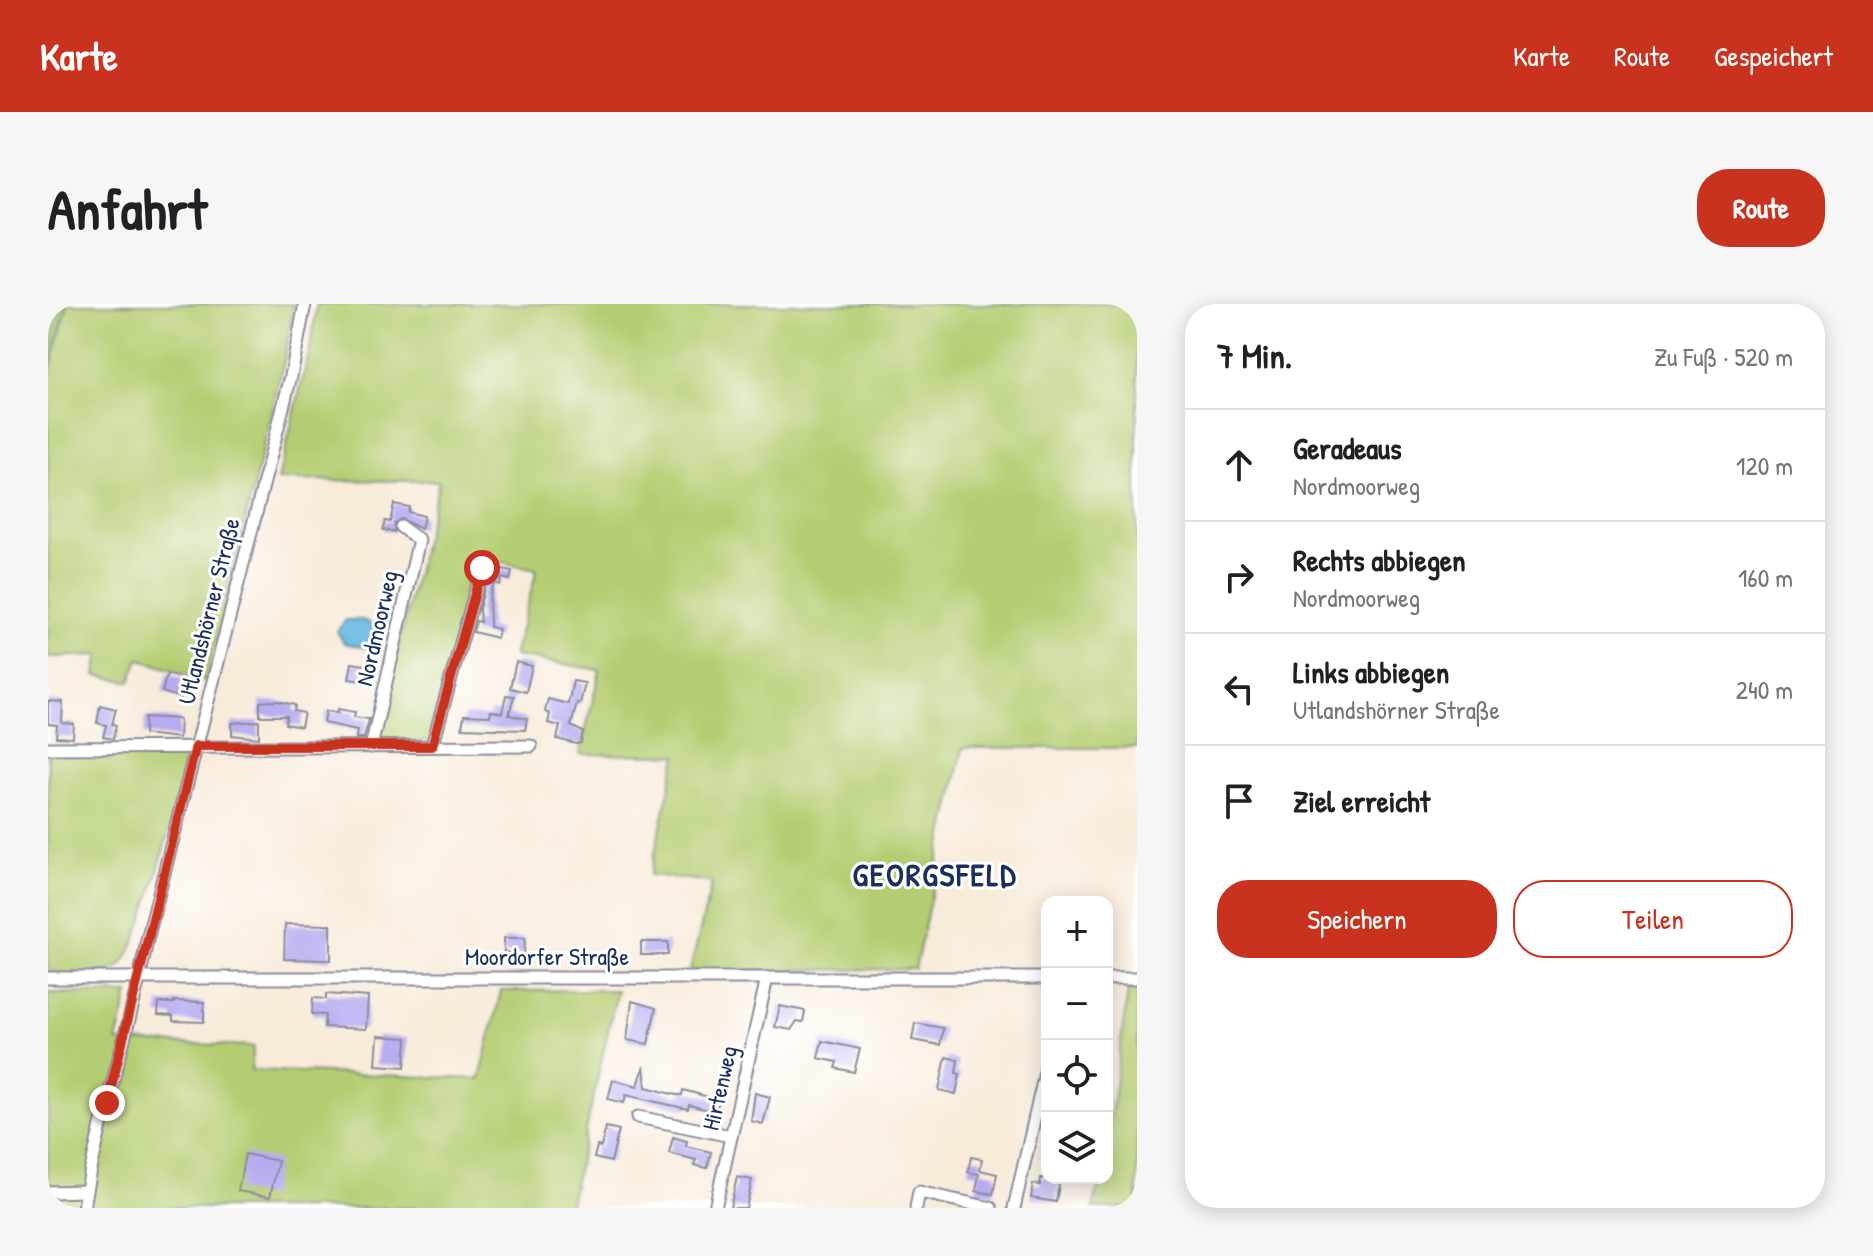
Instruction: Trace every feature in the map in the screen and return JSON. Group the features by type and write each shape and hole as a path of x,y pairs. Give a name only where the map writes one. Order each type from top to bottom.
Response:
{"street":[{"name":"Utlandshörner Straße","path":"84,1208 147,940 291,376 305,304"},
{"name":"Nordmoorweg","path":"371,747 419,540 401,527"},
{"path":"432,746 482,568"},
{"path":"48,748 531,746"},
{"name":"Moordorfer Straße","path":"48,978 1041,978"},
{"name":"Hirtenweg","path":"715,1208 767,978"},
{"path":"1113,978 1137,978"},
{"path":"1014,1208 1041,1090"},
{"path":"638,1117 731,1136"},
{"path":"48,1192 86,1191"},
{"path":"916,1208 919,1192 991,1208"}],"green space":[{"path":"48,304 68,304 48,377"},
{"path":"68,304 294,304 283,366 206,681 139,659 130,682 96,675 100,655 48,657 48,377"},
{"path":"317,304 1137,304 1137,748 963,748 915,969 690,971 712,882 650,875 677,755 580,754 600,670 514,656 537,569 490,560 491,550 482,551 431,741 374,744 439,481 278,480 310,349"},
{"path":"48,753 188,754 158,870 137,936 126,958 116,969 91,973 48,972"},
{"path":"1128,989 1137,989 1137,1208 1093,1208 1099,1184 1113,1184 1113,1100"},
{"path":"617,990 569,1208 48,1208 48,993 129,994 117,1042 254,1046 251,1070 480,1079 501,991"}],"water":[{"path":"346,620 364,620 373,627 373,642 367,648 344,643 337,631"}],"building":[{"path":"394,504 409,507 408,512 424,516 421,529 401,519 394,523 394,532 383,530 385,521 390,522"},
{"path":"490,566 512,571 510,580 502,578 500,585 495,583 489,600 490,627 499,629 497,638 473,632 476,621 480,622 479,609"},
{"path":"516,662 532,666 526,692 510,688"},
{"path":"352,663 372,666 370,682 349,679"},
{"path":"167,674 186,679 181,698 162,692"},
{"path":"573,681 585,683 571,726 583,732 581,743 576,744 557,739 560,726 548,723 550,714 545,712 548,699 568,704"},
{"path":"506,695 514,696 509,715 527,719 525,730 462,728 464,715 490,716 491,711 502,713"},
{"path":"48,701 63,702 62,723 74,724 73,738 56,737 57,725 48,724"},
{"path":"277,701 295,705 294,711 304,713 301,727 285,724 287,716 260,716 260,702"},
{"path":"100,705 116,709 112,724 116,725 113,739 103,737 106,725 97,723"},
{"path":"338,709 355,712 354,717 369,719 364,738 356,738 357,730 324,723 326,711 338,713"},
{"path":"145,717 180,719 179,738 144,734"},
{"path":"259,721 259,738 232,735 232,723"},
{"path":"285,924 331,925 331,960 284,959"},
{"path":"504,938 525,938 524,955 504,952"},
{"path":"641,942 668,942 668,955 641,955"},
{"path":"326,994 368,997 366,1029 324,1027 325,1015 312,1014 313,998 326,999"},
{"path":"632,1001 656,1008 648,1044 627,1040"},
{"path":"204,1002 204,1022 173,1021 173,1016 158,1015 159,1003"},
{"path":"780,1006 805,1011 803,1022 797,1021 791,1030 775,1027"},
{"path":"915,1023 943,1028 940,1045 912,1040"},
{"path":"378,1036 407,1038 405,1067 376,1065"},
{"path":"822,1041 860,1049 854,1072 835,1068 837,1062 818,1058"},
{"path":"946,1057 958,1060 956,1073 960,1074 956,1094 939,1090"},
{"path":"644,1066 646,1087 676,1095 682,1095 683,1090 719,1100 716,1112 626,1095 624,1103 608,1099 613,1080 638,1086"},
{"path":"755,1093 770,1097 763,1124 751,1121"},
{"path":"606,1127 619,1130 611,1162 594,1158 597,1146 601,1147"},
{"path":"673,1137 687,1141 686,1146 711,1152 707,1168 694,1165 696,1160 669,1153"},
{"path":"245,1154 278,1161 270,1197 238,1191"},
{"path":"971,1157 982,1159 980,1170 997,1174 993,1194 976,1191 979,1174 968,1172"},
{"path":"737,1177 752,1180 746,1208 730,1208"},
{"path":"1041,1178 1041,1184 1059,1184 1056,1202 1031,1198 1033,1184 1040,1185"}],"district":[{"name":"GEORGSFELD","path":"935,874"}],"route":[{"path":"107,1103 196,746 432,746 482,568"}]}
